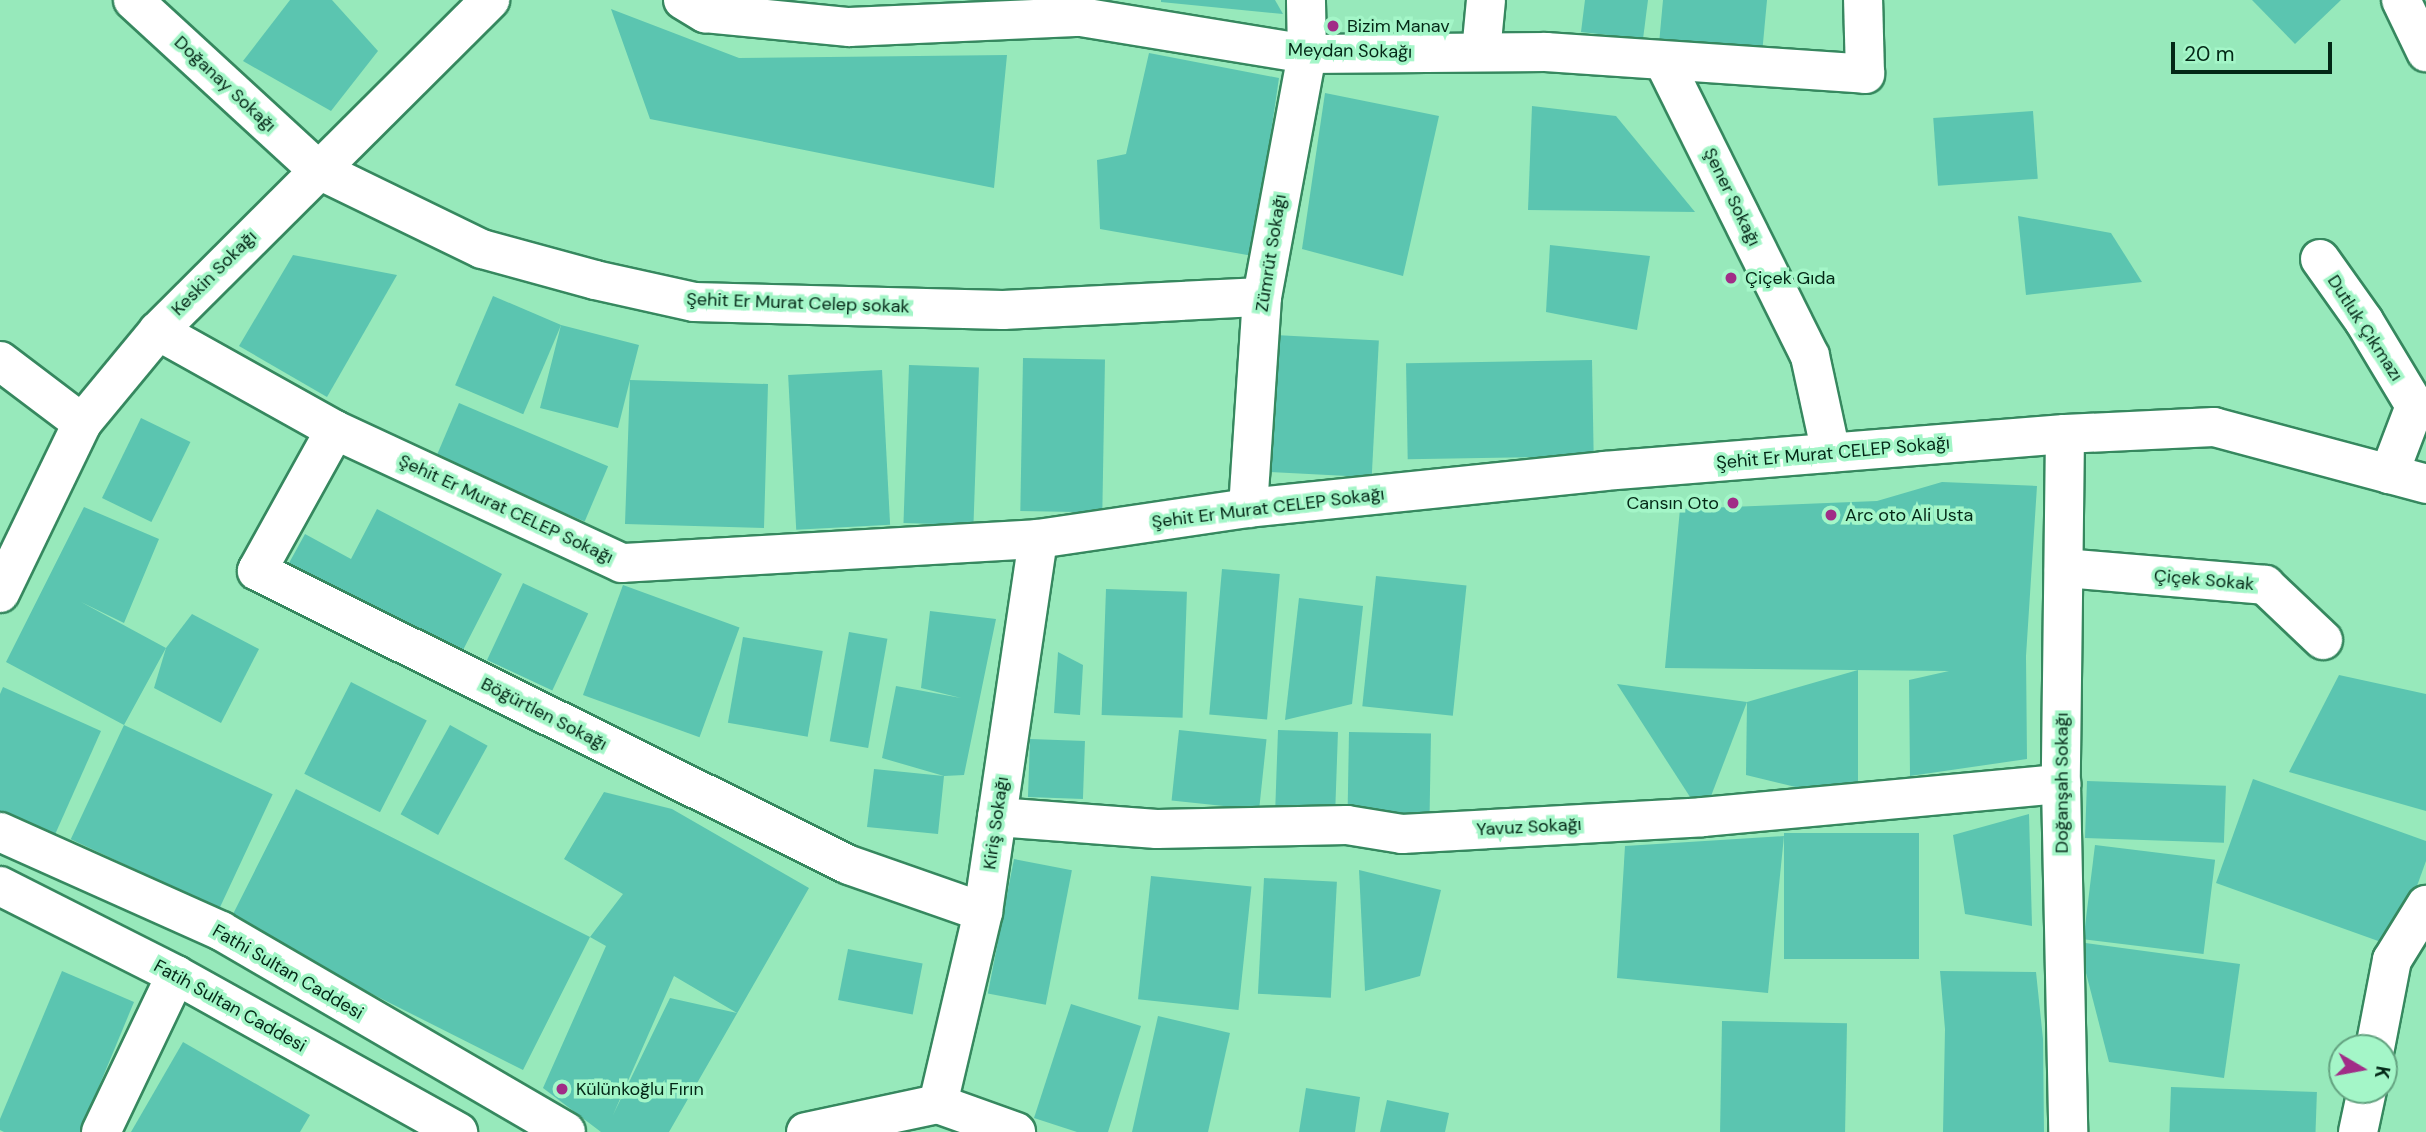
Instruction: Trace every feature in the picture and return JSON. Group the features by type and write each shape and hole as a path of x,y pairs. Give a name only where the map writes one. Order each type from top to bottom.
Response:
{"street":[{"name":"Doğanay Sokağı","path":"133,0 317,169"},
{"name":"Keskin Sokağı","path":"0,593 82,423 158,331 317,169 490,0"},
{"name":"Meydan Sokağı","path":"684,0 705,13 849,27 1082,17 1307,54 1546,52 1865,74 1863,0"},
{"name":"Zümrüt Sokağı","path":"1248,508 1262,297 1307,54 1306,0"},
{"path":"1481,52 1486,0"},
{"path":"2401,0 2426,52"},
{"name":"Şener Sokağı","path":"1664,62 1810,356 1831,453"},
{"name":"Şehit Er Murat Celep sokak","path":"317,169 482,249 595,280 694,302 1003,310 1262,297"},
{"name":"Dutluk Çıkmazı","path":"2320,259 2364,321 2415,406 2389,474"},
{"name":"Şehit Er Murat CELEP Sokağı","path":"158,331 335,430 622,563 1038,539 1248,508 1604,471 2065,434 2214,427 2426,484"},
{"path":"0,361 82,423"},
{"name":"Böğürtlen Sokağı","path":"335,430 257,571 849,865 983,912"},
{"name":"Doğanşah Sokağı","path":"2065,434 2061,784 2068,1132"},
{"name":"Kiriş Sokağı","path":"938,1104 983,912 1038,539"},
{"name":"Çiçek Sokak","path":"2064,568 2265,585 2323,640"},
{"name":"Yavuz Sokağı","path":"997,817 1157,829 1347,825 1402,834 1703,817 2061,784"},
{"name":"Fathi Sultan Caddesi","path":"0,832 220,931 566,1132"},
{"name":"Fatih Sultan Caddesi","path":"0,886 176,975 457,1132"},
{"path":"2378,1034 2392,960 2426,905"},
{"path":"102,1132 176,975"},
{"path":"806,1132 938,1104 1016,1132"},
{"path":"2358,1132 2364,1104"}],"building":[{"path":"290,0 332,0 378,51 331,111 243,61"},
{"path":"1275,0 1283,14 1161,2"},
{"path":"1585,0 1648,0 1643,39 1581,32"},
{"path":"1663,0 1767,0 1762,54 1659,44"},
{"path":"2252,0 2341,0 2295,44"},
{"path":"611,9 739,58 1007,55 994,188 650,119"},
{"path":"1149,53 1279,78 1253,256 1100,229 1097,160 1126,154"},
{"path":"1325,93 1439,116 1403,276 1302,249"},
{"path":"1532,106 1616,116 1695,212 1528,210"},
{"path":"2033,111 2038,179 1938,186 1933,118"},
{"path":"2018,216 2111,233 2142,282 2026,295"},
{"path":"1550,245 1650,256 1637,330 1546,312"},
{"path":"293,255 397,275 327,397 239,346"},
{"path":"493,296 561,325 523,414 455,385"},
{"path":"561,325 639,345 618,428 540,408"},
{"path":"1275,335 1379,340 1372,477 1268,472"},
{"path":"1023,358 1105,359 1102,512 1020,511"},
{"path":"1592,360 1594,456 1408,459 1406,363"},
{"path":"909,365 979,367 973,525 903,523"},
{"path":"882,370 890,525 796,530 788,375"},
{"path":"630,380 768,384 764,528 625,524"},
{"path":"459,403 608,466 585,522 436,458"},
{"path":"141,418 190,442 151,522 102,498"},
{"path":"1942,482 2037,486 2026,656 2027,759 1910,776 1909,680 1949,671 1665,668 1680,509 1877,501"},
{"path":"84,507 159,539 124,623 81,602 166,648 124,725 6,662"},
{"path":"377,509 502,574 461,654 289,563 305,534 351,559"},
{"path":"1222,569 1280,574 1267,719 1209,714"},
{"path":"1376,576 1467,586 1453,716 1362,706"},
{"path":"523,583 588,613 552,690 487,660"},
{"path":"623,585 740,627 700,737 583,695"},
{"path":"1106,589 1187,592 1183,718 1102,715"},
{"path":"1299,598 1363,606 1352,704 1285,720"},
{"path":"930,611 996,619 964,775 944,776 882,758 896,686 961,698 921,688"},
{"path":"192,614 259,649 221,723 154,688 166,648"},
{"path":"849,632 887,639 868,748 830,741"},
{"path":"743,637 823,651 808,737 728,723"},
{"path":"1058,652 1083,665 1080,715 1054,713"},
{"path":"1858,670 1858,802 1746,775 1747,702"},
{"path":"2339,675 2426,694 2426,811 2289,772"},
{"path":"351,682 427,721 380,812 304,774"},
{"path":"1617,684 1747,702 1703,817"},
{"path":"3,687 101,731 53,839 0,815 0,694"},
{"path":"124,725 273,794 219,909 71,839"},
{"path":"450,725 488,746 438,835 401,814"},
{"path":"1179,730 1267,739 1259,810 1172,801"},
{"path":"1278,730 1338,732 1335,811 1275,809"},
{"path":"1349,732 1431,733 1429,826 1347,825"},
{"path":"1030,739 1085,741 1083,799 1028,797"},
{"path":"874,769 944,776 938,834 867,827"},
{"path":"2253,779 2426,841 2426,861 2395,947 2216,883"},
{"path":"2087,781 2226,786 2224,843 2085,838"},
{"path":"296,789 590,937 523,1070 229,922"},
{"path":"604,792 672,809 809,888 669,1132 601,1132 543,1088 606,946 590,937 623,894 564,859","holes":["674,976 737,1013 670,998 613,1115"]},
{"path":"2029,814 2032,926 1965,914 1953,835"},
{"path":"1784,833 1919,833 1919,959 1784,959"},
{"path":"1784,836 1768,993 1617,978 1625,846"},
{"path":"2095,845 2215,860 2204,954 2083,939"},
{"path":"1014,859 1072,870 1046,1005 988,993"},
{"path":"1359,870 1441,890 1420,976 1365,991"},
{"path":"1151,876 1251,887 1238,1010 1138,999"},
{"path":"1264,878 1337,882 1331,998 1258,994"},
{"path":"2078,942 2240,964 2224,1078 2109,1062"},
{"path":"848,949 923,964 913,1015 838,1000"},
{"path":"62,971 134,1002 80,1132 4,1132 0,1130 0,1119"},
{"path":"1940,971 2036,972 2043,1039 2044,1132 1943,1132 1945,1029"},
{"path":"1071,1004 1141,1026 1108,1132 1077,1132 1034,1118"},
{"path":"1158,1016 1230,1033 1208,1132 1132,1132"},
{"path":"1722,1021 1847,1023 1845,1132 1720,1132"},
{"path":"183,1042 310,1115 300,1132 131,1132"},
{"path":"2171,1087 2317,1092 2316,1132 2169,1132"},
{"path":"1306,1088 1360,1097 1355,1132 1299,1132"},
{"path":"1387,1100 1449,1113 1445,1132 1380,1132"}],"place":[{"name":"Bizim Manav","path":"1333,26"},
{"name":"Çiçek Gıda","path":"1731,278"},
{"name":"Cansın Oto","path":"1733,503"},
{"name":"Arc oto Ali Usta","path":"1831,515"},
{"name":"Külünkoğlu Fırın","path":"562,1089"}]}
